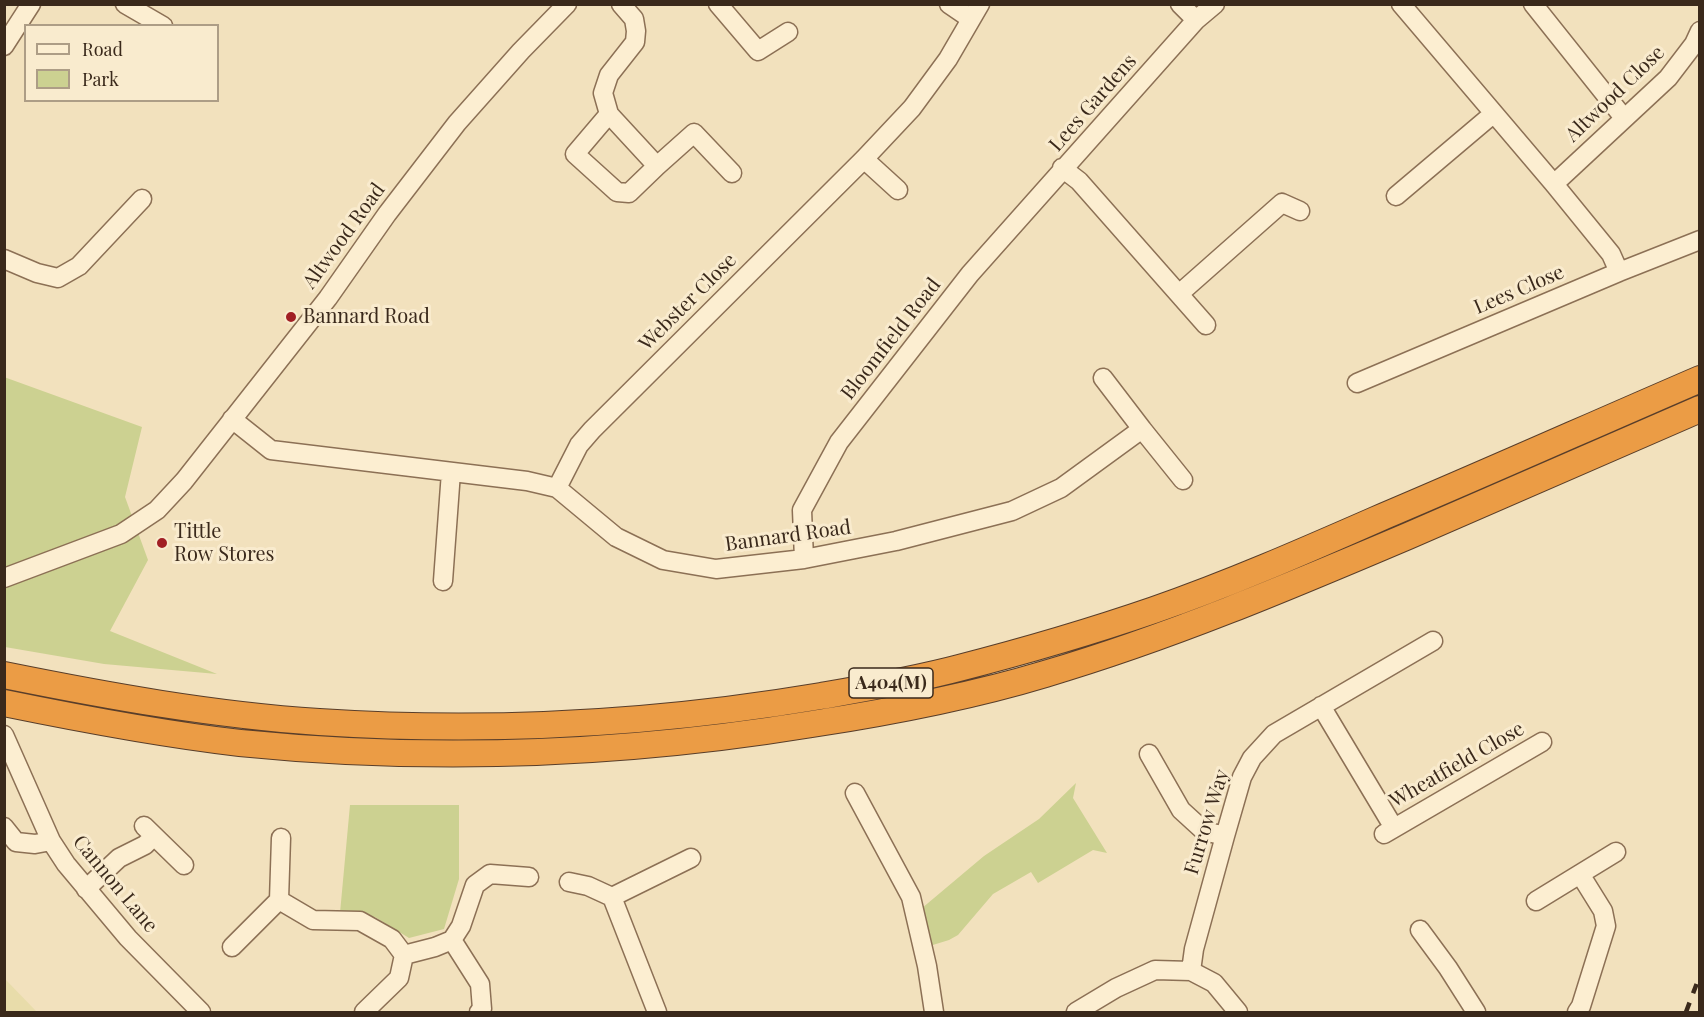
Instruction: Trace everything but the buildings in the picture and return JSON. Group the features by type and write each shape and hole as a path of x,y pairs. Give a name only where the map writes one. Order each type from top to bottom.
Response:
{"highway":[{"name":"A404(M)","path":"4,675 120,698 240,714 315,722 432,726 536,725 693,714 873,687 1024,651 1106,626 1199,593 1314,547 1700,379"},
{"name":"A404(M)","path":"4,702 42,711 179,735 240,743 354,751 491,754 688,742 870,715 953,698 1041,675 1188,627 1285,589 1700,409"}],"street":[{"path":"4,46 31,4"},
{"path":"125,4 160,24"},
{"name":"Altwood Road","path":"4,578 121,534 157,510 184,481 328,298 387,213 444,139 490,84 567,4"},
{"path":"621,4 634,19 635,42 609,75 603,93 609,114 657,166"},
{"path":"718,4 763,56 788,32"},
{"path":"949,4 975,12"},
{"path":"1179,4 1197,20"},
{"name":"Lees Gardens","path":"1206,325 1079,181 1062,168 1197,20 1215,4"},
{"path":"1401,4 1611,254 1619,272"},
{"path":"1533,4 1624,118"},
{"name":"Webster Close","path":"557,488 579,445 592,430 864,159 912,108 948,59 975,12"},
{"name":"Altwood Close","path":"1554,184 1668,78 1694,44 1700,30"},
{"path":"609,114 575,154 617,192 629,193 694,133 732,173"},
{"path":"1396,196 1492,114"},
{"path":"864,159 898,190"},
{"name":"Bloomfield Road","path":"804,559 802,510 839,442 970,274 1062,168"},
{"path":"4,259 37,273 58,278 79,266 142,199"},
{"path":"1179,294 1282,203 1300,211"},
{"name":"Lees Close","path":"1357,384 1619,272 1700,240"},
{"path":"1103,378 1183,480"},
{"name":"Bannard Road","path":"232,419 272,450 527,481 557,488 616,537 663,560 716,569 804,559 896,541 1012,512 1061,488 1142,429"},
{"path":"443,581 451,472"},
{"name":"Furrow Way","path":"1191,971 1194,949 1225,836 1242,777 1252,758 1274,734 1433,641"},
{"name":"Wheatfield Close","path":"1321,706 1389,831 1542,742"},
{"name":"Cannon Lane","path":"4,735 51,841 86,889 128,938 201,1012"},
{"path":"1149,754 1181,810 1204,831 1225,836"},
{"path":"855,793 911,897 927,966 933,1012"},
{"path":"4,827 16,842 35,844 51,841"},
{"path":"86,889 119,858 145,845 149,831 184,866"},
{"path":"232,948 279,900 281,838"},
{"path":"1536,901 1616,852"},
{"path":"612,897 691,858"},
{"path":"404,955 452,940 461,926 475,885 490,874 529,877"},
{"path":"1577,1012 1581,1006 1606,926 1603,910 1580,874"},
{"path":"569,882 588,886 612,897 657,1012"},
{"path":"279,900 313,920 360,921 392,939 404,955 399,978 364,1012"},
{"path":"1420,930 1476,1012"},
{"path":"452,940 480,984 482,1010 479,1012"},
{"path":"1076,1012 1116,988 1155,970 1191,971 1214,983 1238,1012"}],"shaded area":[{"path":"5,979 37,1012 5,1012"}],"green space":[{"path":"4,377 142,427 125,497 148,560 110,631 217,674 104,664 5,647"},
{"path":"1076,783 1073,798 1107,853 1093,850 1038,883 1031,872 993,894 958,935 923,948 915,914 984,856 1039,819"},
{"path":"350,805 459,805 459,879 444,929 409,938 375,917 340,913"}],"railway":[{"path":"1686,1012 1700,975"}],"place":[{"name":"Bannard Road","path":"291,317"},
{"name":"Tittle Row Stores","path":"162,543"}]}
